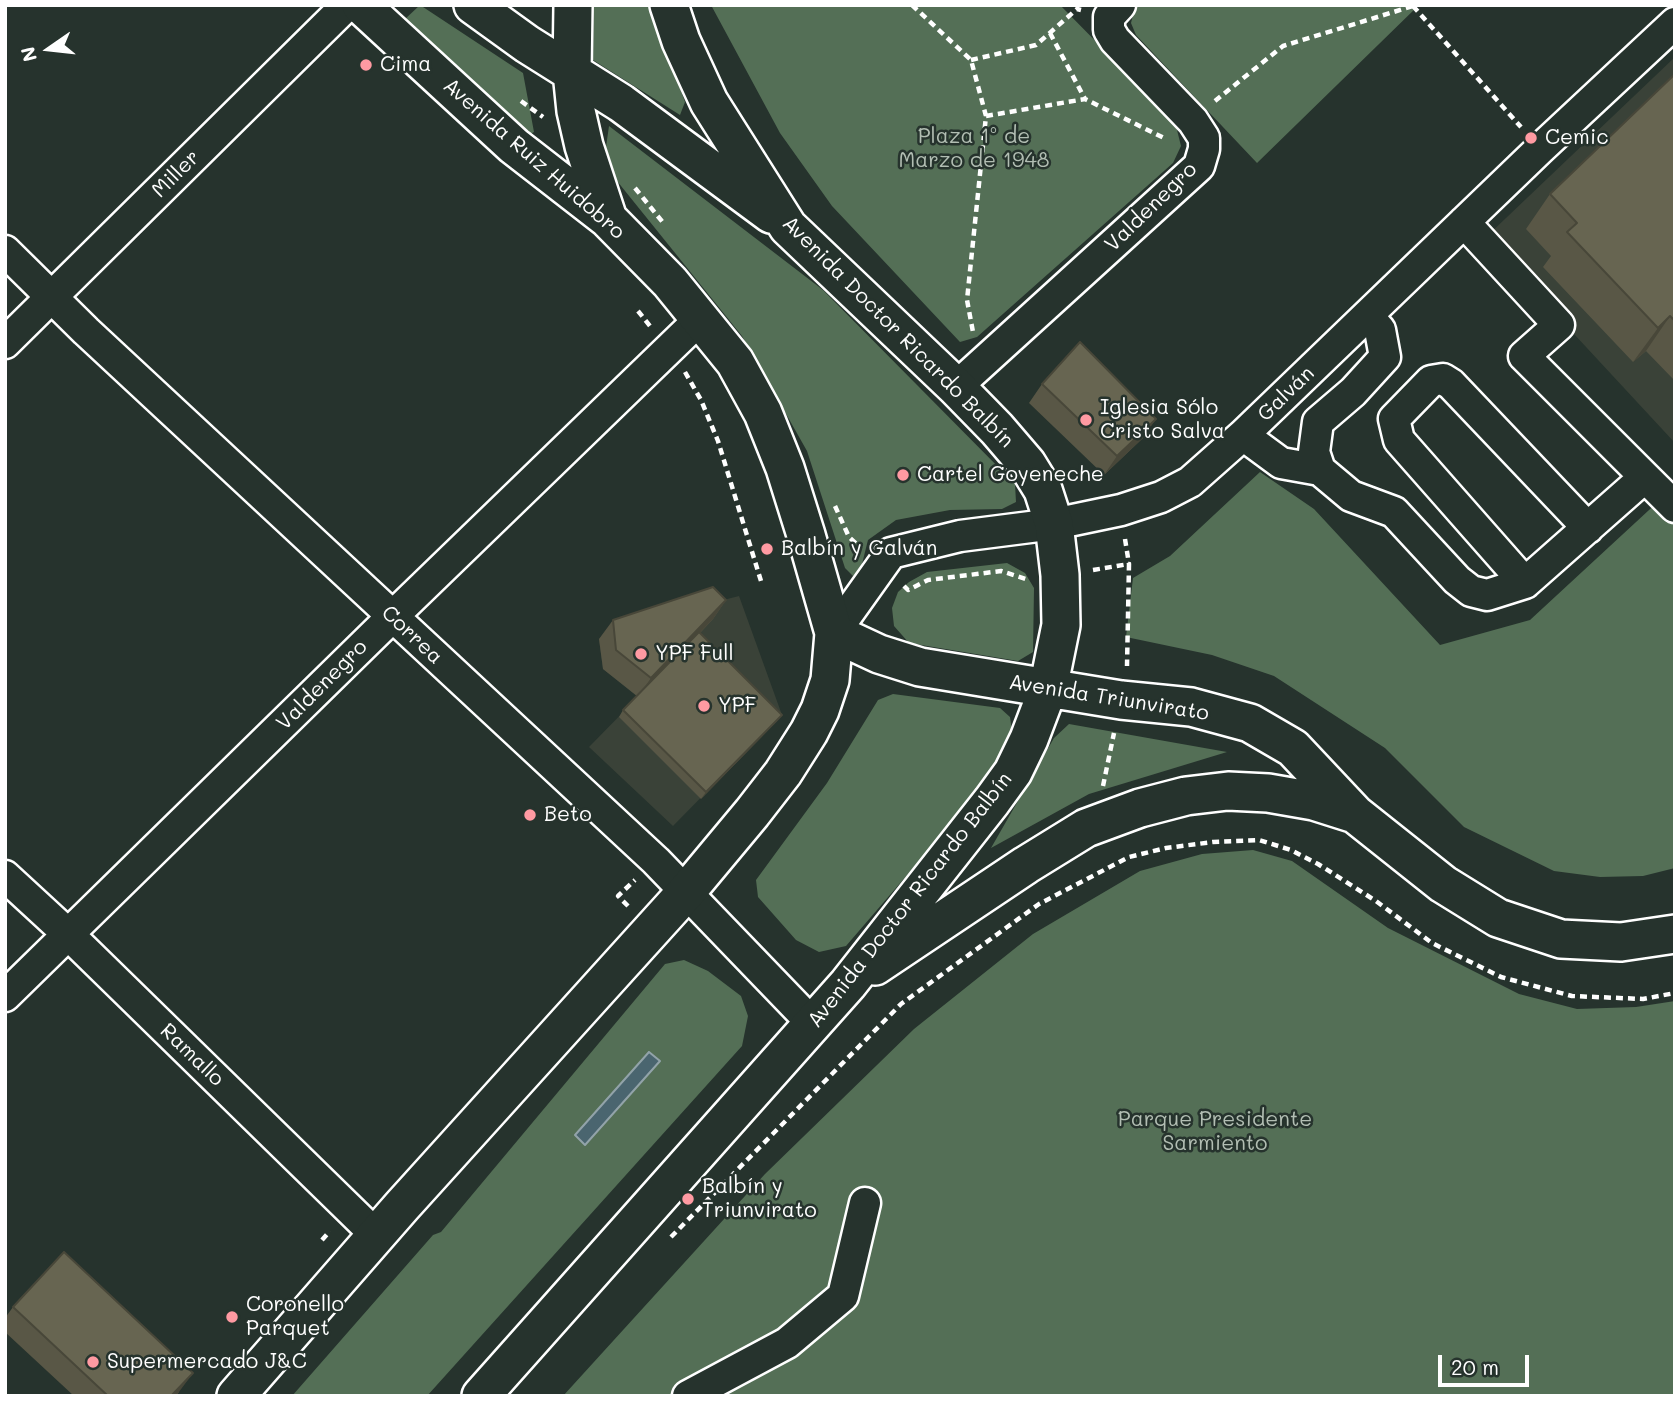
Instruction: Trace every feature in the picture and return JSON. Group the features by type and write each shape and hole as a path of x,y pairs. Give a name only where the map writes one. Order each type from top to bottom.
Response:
{"main road":[{"name":"Avenida Ruiz Huidobro","path":"361,5 514,146 608,219 701,318"},
{"path":"473,5 527,44 621,103 788,227"},
{"path":"573,5 572,72 576,111 584,146 608,219"},
{"name":"Avenida Doctor Ricardo Balbín","path":"481,1396 848,984 985,811 1013,772 1029,739 1048,689 1061,625 1060,575 1054,524 1043,490 1027,464 956,387 788,227 709,102 668,5"},
{"path":"236,1396 687,891 783,773 820,710 830,680 834,634 785,468 763,413 735,362 701,318"},
{"name":"Avenida Triunvirato","path":"834,634 878,654 920,667 1121,700 1191,707 1250,723 1293,748 1355,814 1443,884 1499,918 1562,939 1621,942 1675,934"},
{"name":"Avenida Triunvirato","path":"848,984 1086,828 1140,808 1186,796 1228,791 1268,793 1355,814"}],"street":[{"name":"Miller","path":"5,343 347,5"},
{"name":"Valdenegro","path":"956,387 1199,166 1204,138 1193,121 1115,40 1109,30 1114,11"},
{"name":"Galván","path":"834,634 891,553 960,536 1054,524 1121,510 1161,497 1190,482 1243,435 1675,23"},
{"path":"1464,222 1559,325 1524,356 1675,507"},
{"name":"Correa","path":"5,251 51,298 687,891 813,1024"},
{"path":"1320,470 1314,452 1318,422 1353,392 1385,357 1380,330 1368,316"},
{"name":"Valdenegro","path":"5,996 701,318"},
{"path":"1525,583 1399,440 1394,419 1432,382 1443,379 1451,384 1588,528"},
{"path":"1243,435 1281,463 1320,470 1351,496 1394,512 1457,580 1471,591 1488,596 1525,583 1645,477"},
{"name":"Ramallo","path":"5,876 69,935 377,1236"},
{"path":"688,1396 787,1343 843,1296 865,1203"}],"path":[{"path":"912,5 971,60 986,116 967,300 971,328 992,354"},
{"path":"986,116 1084,99 1171,141 1226,91 1283,46 1413,5 1540,149"},
{"path":"971,60 1036,45 1077,9 1114,11"},
{"path":"1050,33 1084,99"},
{"path":"632,184 667,228"},
{"path":"638,310 690,379 718,441 761,581"},
{"path":"834,504 849,537 880,570 908,590 928,580 1001,571 1027,580 1129,564 1127,671 1101,794"},
{"path":"666,1243 901,1004 1039,904 1129,857 1213,842 1259,840 1291,850 1318,864 1376,901 1432,943 1501,977 1572,996 1643,999 1675,993"}],"shaded area":[{"path":"1675,57 1675,443 1485,238"},
{"name":"YPF","path":"739,596 782,715 673,826 589,747 638,697 603,669 599,639"}],"green space":[{"path":"420,5 523,73 534,132 525,137 403,21"},
{"path":"594,5 650,5 685,102 680,115 593,60"},
{"name":"Plaza 1º de Marzo de 1948","path":"711,5 1060,5 1175,122 1181,146 1173,163 977,337 960,342 832,206 780,133"},
{"path":"1139,5 1419,5 1257,163 1136,35 1131,23 1134,11"},
{"path":"609,126 823,290 1015,484 1016,502 1002,509 950,510 896,520 868,540 861,568 853,576 845,568 807,451 742,336 617,181 606,147"},
{"path":"1260,472 1314,509 1440,645 1530,620 1675,486 1675,868 1643,876 1600,877 1554,871 1464,827 1385,748 1274,676 1212,655 1126,637 1133,578 1170,556"},
{"path":"1007,563 1025,573 1034,588 1033,652 1018,661 909,643 894,626 892,608 898,592 909,582 927,572"},
{"path":"893,694 1000,708 1010,717 1012,731 991,774 846,946 819,952 796,940 758,897 756,880 827,783 878,700"},
{"path":"1069,724 1227,752 1089,794 991,848 1054,738"},
{"name":"Parque Presidente Sarmiento","path":"1253,850 1292,861 1388,928 1519,994 1577,1009 1636,1007 1675,1001 1675,1396 563,1396 765,1174 914,1029 1033,934 1140,871 1202,854"},
{"path":"684,960 708,971 741,996 748,1016 742,1046 427,1396 292,1396 433,1235 441,1232 665,964"}],"water":[{"path":"649,1052 660,1061 585,1145 575,1135"}],"building":[{"path":"1675,74 1675,321 1670,316 1658,328 1567,232 1577,223 1550,194"},
{"path":"1080,342 1156,419 1117,456 1042,384"},
{"name":"YPF Full","path":"713,587 726,600 651,678 616,650 613,620"},
{"path":"699,632 782,715 706,792 623,710"},
{"name":"Supermercado J&C","path":"64,1252 193,1373 171,1396 108,1396 13,1307"}],"place":[{"name":"Cima","path":"366,65"},
{"name":"Cemic","path":"1531,138"},
{"name":"Iglesia Sólo Cristo Salva","path":"1086,420"},
{"name":"Cartel Goyeneche","path":"903,475"},
{"name":"Balbín y Galván","path":"767,549"},
{"name":"YPF Full","path":"641,654"},
{"name":"YPF","path":"704,706"},
{"name":"Beto","path":"530,815"},
{"name":"Balbín y Triunvirato","path":"688,1199"},
{"name":"Coronello Parquet","path":"232,1317"},
{"name":"Supermercado J&C","path":"93,1362"}]}
